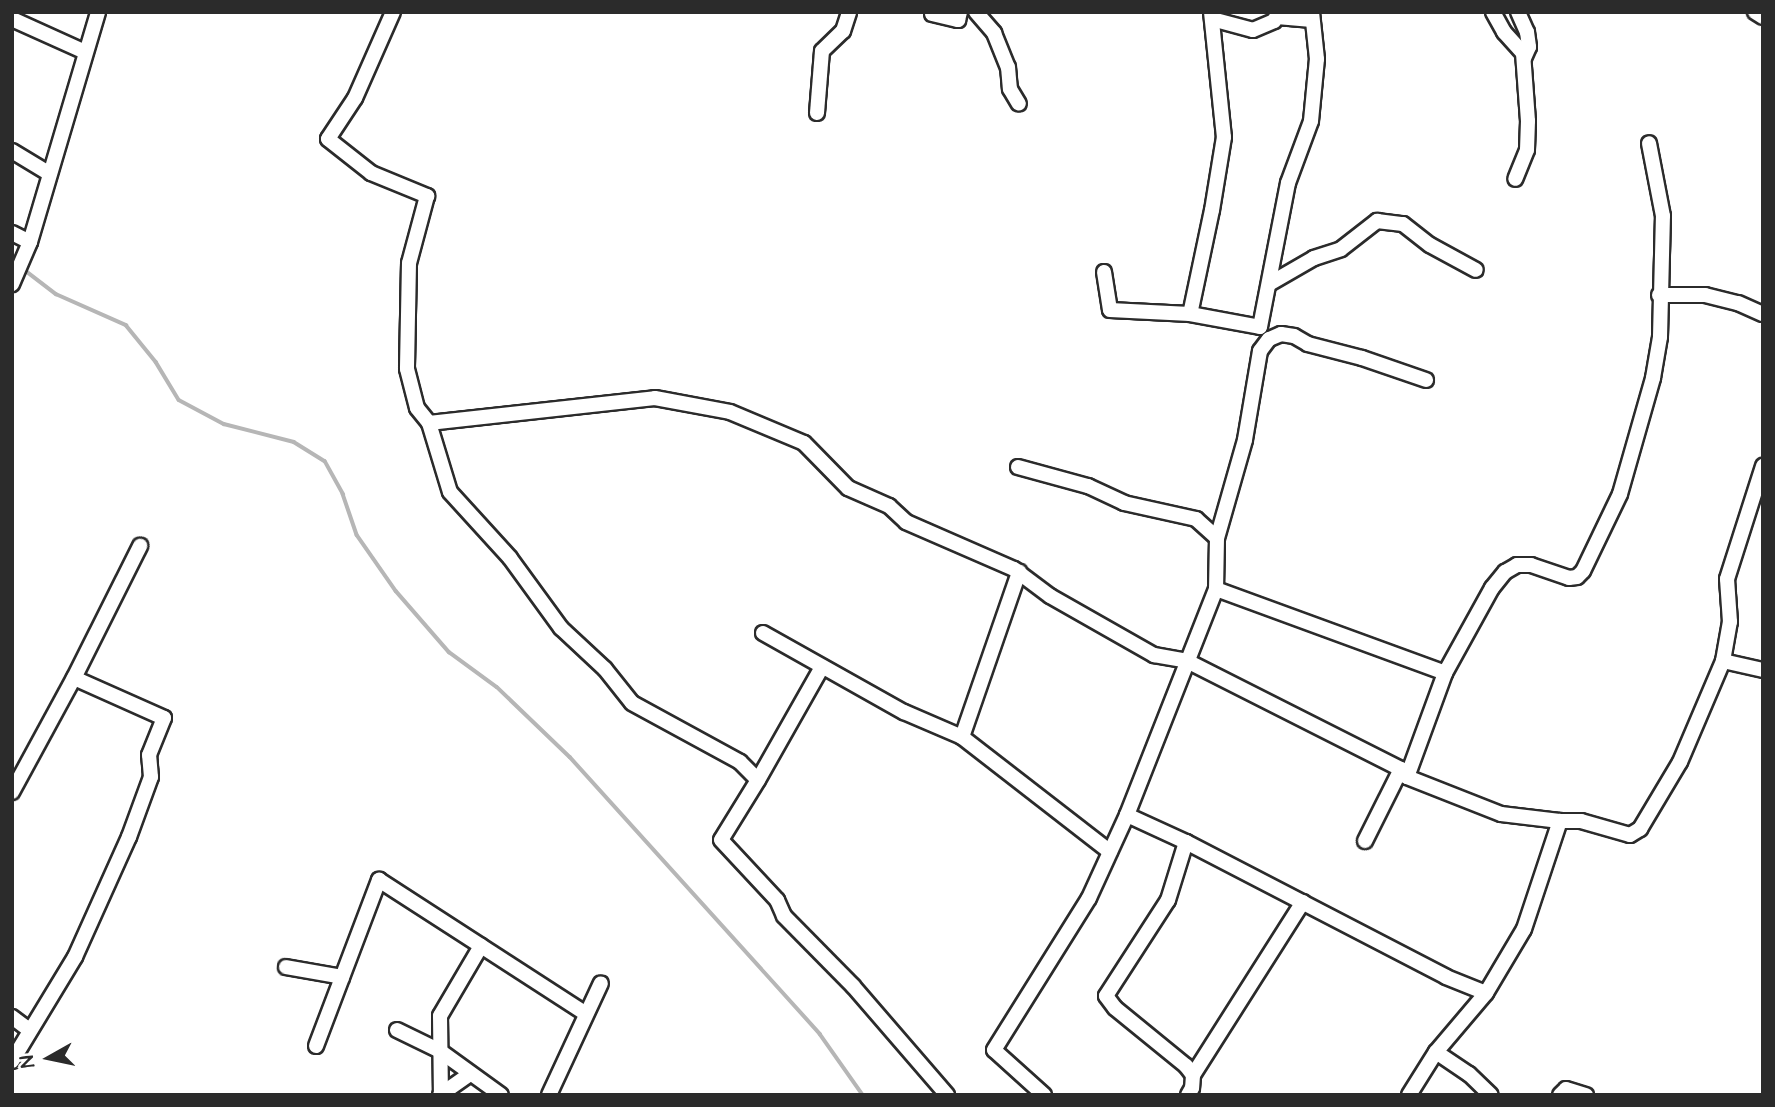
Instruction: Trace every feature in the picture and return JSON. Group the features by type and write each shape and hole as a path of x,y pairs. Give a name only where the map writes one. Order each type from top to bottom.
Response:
{"street":[{"path":"12,284 30,242 98,12"},
{"path":"393,12 355,98 328,139 372,173 427,196 409,263 406,301 407,369 417,408 429,423 450,492 510,558 561,628 605,669 632,703 740,762 758,779"},
{"path":"817,113 822,51 843,32 849,12"},
{"path":"932,14 958,20 960,12"},
{"path":"976,12 995,33 1008,67 1010,89 1019,104"},
{"path":"1493,12 1504,32 1516,42 1524,60 1527,150 1514,179"},
{"path":"1755,12 1763,17"},
{"path":"1504,32 1519,13 1527,32 1529,47 1524,60"},
{"path":"1190,314 1224,137 1211,15 1253,30 1263,28 1278,15 1312,16 1317,59 1311,121 1288,183 1260,327"},
{"path":"12,19 85,52"},
{"path":"1365,841 1404,773 1445,673 1474,617 1505,572 1517,565 1531,565 1569,578 1583,571 1620,494 1653,378 1660,337 1663,216 1649,143"},
{"path":"12,151 50,174"},
{"path":"1269,284 1314,258 1340,249 1377,221 1403,224 1430,245 1476,270"},
{"path":"12,233 30,242"},
{"path":"1104,272 1110,310 1190,314 1260,327 1269,340"},
{"path":"1659,295 1705,295 1738,303 1763,314"},
{"path":"1044,1095 994,1049 1089,898 1127,815 1216,589 1217,538 1245,440 1260,351 1269,340 1282,334 1294,336 1308,344 1362,358 1426,380"},
{"path":"429,423 655,398 730,412 804,443 848,488 889,506 906,522 1019,572 1050,596 1154,655 1187,661 1404,773 1501,814 1581,821 1630,835 1640,829 1680,762 1723,662 1730,622 1727,579 1763,466"},
{"path":"1018,467 1088,486 1124,503 1196,519 1217,538"},
{"path":"12,792 141,546"},
{"path":"962,737 1019,572"},
{"path":"1216,589 1445,673"},
{"path":"762,633 904,712 962,737 1110,852"},
{"path":"1723,662 1763,670"},
{"path":"822,667 721,841 777,900 784,916 853,986 947,1095"},
{"path":"12,1061 75,957 130,836 151,777 149,755 164,718 74,678"},
{"path":"1127,815 1186,842 1446,976 1486,993"},
{"path":"1409,1095 1436,1052 1486,993 1524,929 1560,821"},
{"path":"1186,842 1168,900 1106,996 1115,1008 1193,1075"},
{"path":"316,1046 379,880 586,1014"},
{"path":"1188,1095 1192,1088 1193,1075 1303,902"},
{"path":"440,1095 440,1016 481,946"},
{"path":"286,967 342,976"},
{"path":"549,1095 601,983"},
{"path":"12,1017 29,1030"},
{"path":"397,1030 440,1051 501,1095"},
{"path":"1436,1052 1469,1074 1491,1095"},
{"path":"440,1095 470,1074"},
{"path":"1560,1095 1566,1089 1586,1095"}],"waterway":[{"path":"22,268 56,294 126,325 156,362 179,400 224,424 294,442 325,461 343,494 357,535 396,591 449,652 497,687 570,757 820,1034 863,1095"}]}
